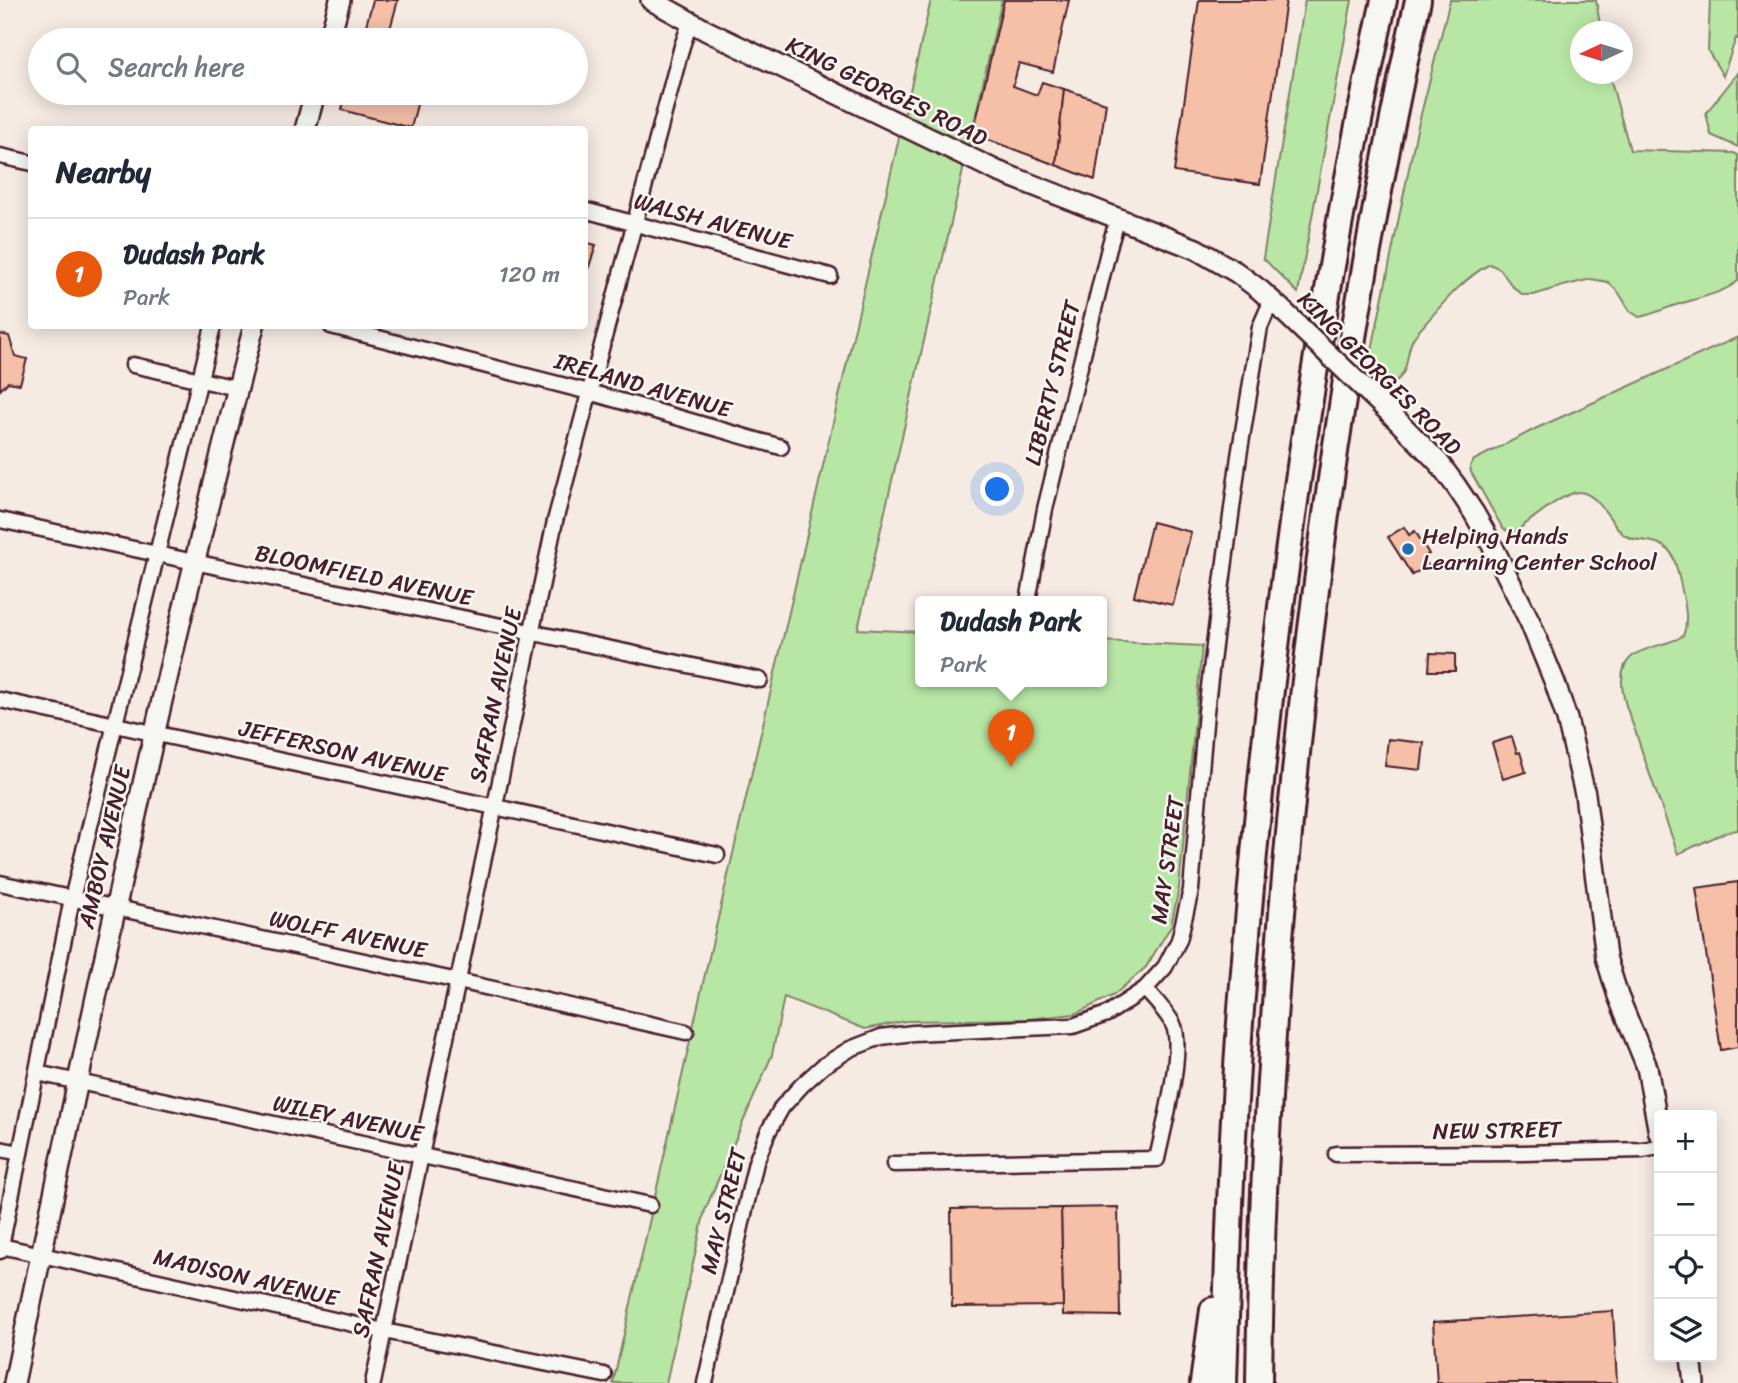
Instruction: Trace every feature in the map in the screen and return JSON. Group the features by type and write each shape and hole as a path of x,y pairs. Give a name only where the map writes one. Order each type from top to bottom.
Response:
{"highway":[{"path":"1224,1383 1230,1195 1243,983 1264,753 1284,582 1325,306 1384,0"},
{"path":"1261,1383 1265,1177 1277,981 1287,851 1306,670 1350,355 1380,184 1418,0"},
{"path":"1203,1383 1230,1195"}],"street":[{"path":"332,28 340,0"},
{"name":"KING GEORGES ROAD","path":"651,0 690,23 998,171 1210,256 1277,305 1438,463 1474,513 1491,543 1530,622 1555,683 1567,719 1585,794 1606,957 1618,996 1647,1068 1655,1110"},
{"name":"SAFRAN AVENUE","path":"373,1383 555,521 690,23"},
{"path":"306,126 312,105"},
{"path":"0,156 28,162"},
{"name":"WALSH AVENUE","path":"588,211 830,276"},
{"name":"LIBERTY STREET","path":"1029,596 1048,497 1118,218"},
{"name":"MAY STREET","path":"705,1383 756,1161 782,1107 808,1078 850,1049 881,1037 914,1032 1073,1026 1107,1014 1145,989 1165,967 1179,940 1191,890 1210,676 1233,494 1260,327 1266,311 1277,305"},
{"name":"AMBOY AVENUE","path":"1,1248 72,899 212,329"},
{"name":"AMBOY AVENUE","path":"14,1383 115,907 194,562 253,329"},
{"name":"IRELAND AVENUE","path":"342,329 589,392 781,447"},
{"path":"133,365 237,388"},
{"name":"BLOOMFIELD AVENUE","path":"0,520 760,680"},
{"name":"JEFFERSON AVENUE","path":"0,701 717,855"},
{"name":"WOLFF AVENUE","path":"0,883 686,1032"},
{"path":"894,1164 1157,1159 1175,1068 1177,1044 1174,1025 1145,989"},
{"name":"WILEY AVENUE","path":"37,1073 650,1205"},
{"name":"NEW STREET","path":"1336,1154 1522,1153 1654,1148"},
{"path":"0,1149 20,1153"},
{"name":"MADISON AVENUE","path":"1,1248 41,1254 384,1331 604,1375"},
{"path":"1692,1362 1694,1383"}],"green space":[{"path":"931,0 1002,0 858,629 915,632 915,687 1107,687 1107,641 1202,646 1179,888 1171,926 1146,967 1114,995 1075,1014 1027,1019 906,1021 865,1029 784,997 772,1055 705,1210 666,1383 613,1383"},
{"path":"1305,0 1352,0 1298,293 1263,258"},
{"path":"1450,0 1596,0 1599,21 1570,21 1570,84 1612,84 1630,150 1738,155 1738,281 1716,293 1639,317 1630,311 1619,293 1608,282 1591,279 1534,295 1523,295 1512,286 1500,269 1490,264 1455,291 1416,334 1400,377 1396,381 1391,379 1377,365 1372,350 1416,134"},
{"path":"1710,0 1738,0 1738,39 1736,38 1723,76 1708,51"},
{"path":"1738,73 1738,147 1711,135 1706,113"},
{"path":"1738,337 1738,830 1726,832 1678,854 1627,708 1622,682 1623,672 1630,658 1644,650 1679,638 1685,631 1685,606 1671,553 1659,544 1623,534 1597,502 1585,493 1578,492 1556,502 1516,531 1503,529 1470,466 1474,460 1537,428"}],"building":[{"path":"373,0 398,0 390,28 365,28"},
{"path":"1004,0 1069,0 1053,72 1019,63 1013,86 1037,95 1042,82 1064,89 1056,165 973,134"},
{"path":"1199,0 1286,0 1260,184 1174,172"},
{"path":"1064,89 1106,103 1095,180 1056,165"},
{"path":"343,105 417,105 412,126 342,110"},
{"path":"588,243 596,245 588,270"},
{"path":"0,334 9,336 15,356 27,359 20,384 8,382 0,390"},
{"path":"1152,522 1191,532 1173,605 1134,596"},
{"path":"1404,527 1409,535 1415,531 1429,554 1423,557 1428,565 1412,575 1388,537"},
{"path":"1430,653 1455,654 1455,671 1429,671"},
{"path":"1512,737 1526,772 1503,779 1492,743"},
{"path":"1388,739 1424,743 1421,770 1385,766"},
{"path":"1738,882 1738,1047 1721,1050 1696,888"},
{"path":"1118,1207 1120,1316 1063,1315 1061,1208"},
{"path":"1061,1208 1063,1306 952,1307 951,1209"},
{"path":"1613,1311 1617,1383 1437,1383 1433,1322"}],"place":[{"name":"Helping Hands Learning Center School","path":"1408,549"},
{"name":"Dudash Park","path":"1011,767"}]}
